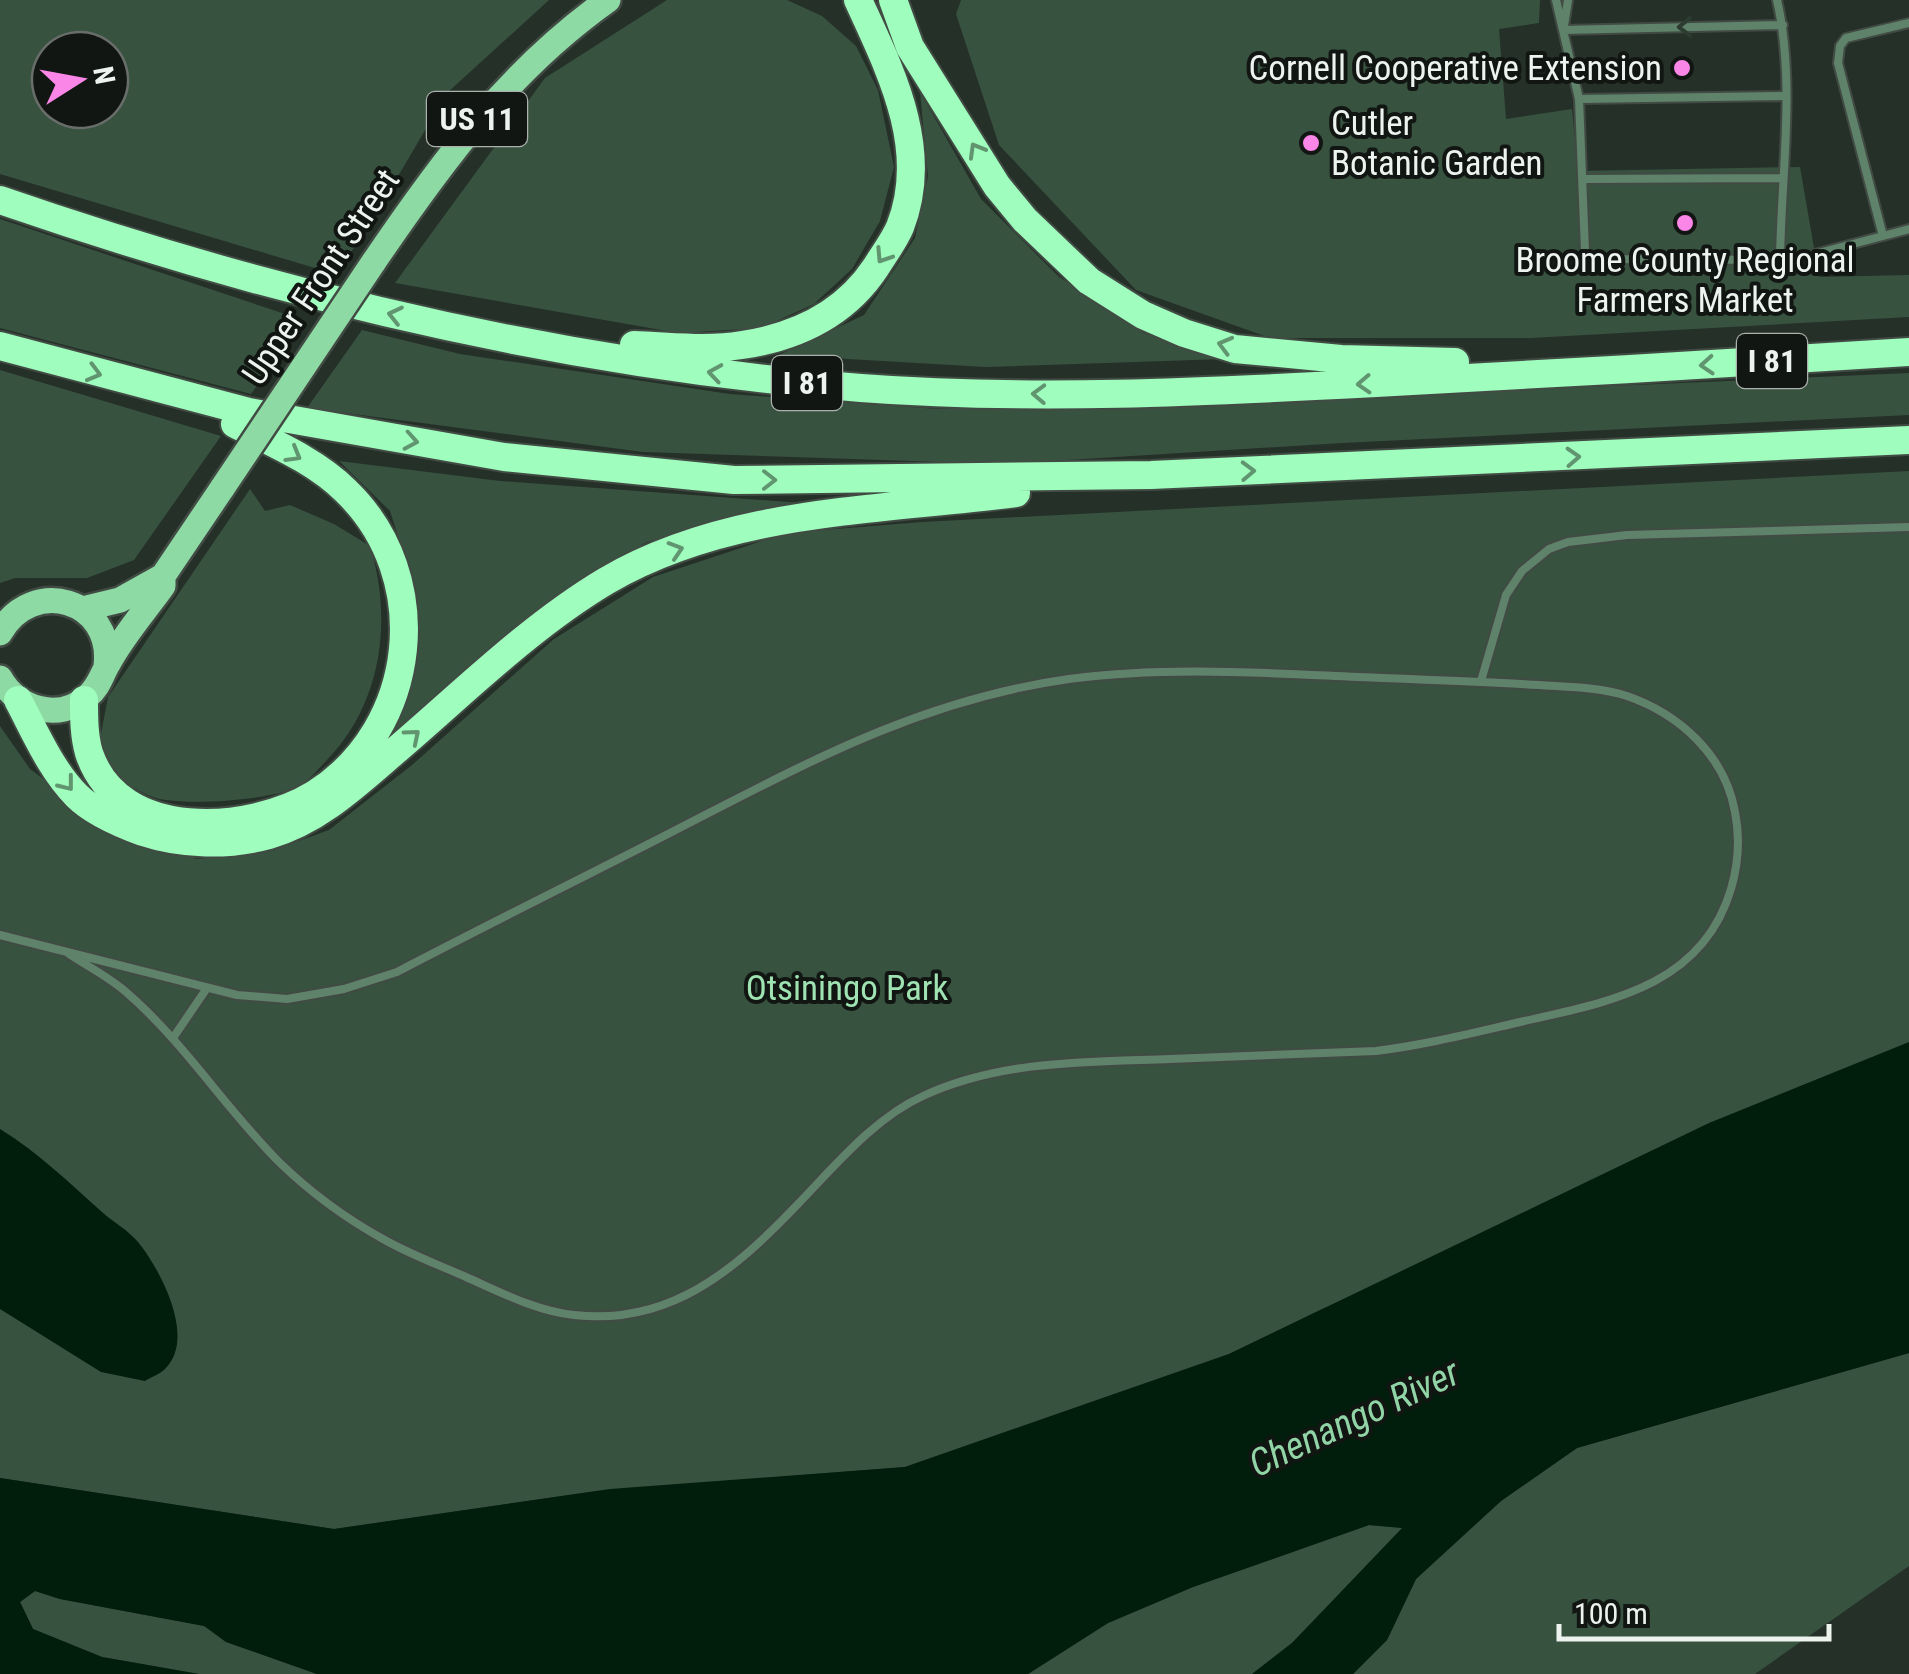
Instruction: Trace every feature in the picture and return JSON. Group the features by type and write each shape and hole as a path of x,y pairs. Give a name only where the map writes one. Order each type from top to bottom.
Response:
{"highway":[{"path":"540,344 740,346 814,324 845,304 869,278 898,232 911,182 910,154 895,84 858,0"},
{"path":"893,0 910,47 997,186 1025,220 1089,281 1143,315 1235,349 1340,359 1524,361 1636,370"},
{"name":"I 81","path":"0,200 127,243 411,319 728,375 866,388 1062,394 1197,393 1909,352"},
{"path":"0,346 249,412 504,457 663,475 832,480 1151,476 1909,440"},
{"path":"84,700 89,752 119,796 154,816 212,822 270,814 313,795 336,778 377,732 399,679 404,650 402,595 380,534 366,513 325,473 176,394"},
{"path":"9,689 60,777 79,799 123,825 183,842 269,835 341,798 537,630 606,582 662,554 752,526 1151,476"}],"main road":[{"name":"Upper Front Street","path":"0,634 10,609 52,600 83,610 120,600 163,576 446,157 476,120 547,49 608,0"},
{"name":"Upper Front Street","path":"84,700 98,686 106,666 163,586 163,576"},
{"path":"83,610 103,634 106,666"},
{"path":"9,689 47,710 84,700"}],"lane":[{"path":"1556,0 1579,99 1585,251 1592,258 1792,260 1909,229"},
{"path":"1564,30 1568,0"},
{"path":"1777,0 1783,25 1785,96 1780,260"},
{"path":"1883,236 1838,63 1840,46 1846,38 1909,23"},
{"path":"1564,30 1783,25"},
{"path":"1579,99 1785,96"},
{"path":"1584,179 1782,178"},
{"path":"1481,682 1506,595 1522,570 1558,545 1627,536 1909,527"},
{"path":"0,935 237,995 287,998 344,989 397,972 819,757 898,722 1000,693 1126,673 1185,671 1481,682 1620,694 1654,706 1693,734 1716,763 1735,806 1736,872 1724,913 1699,950 1682,966 1623,996 1418,1046 1089,1062 976,1077 899,1109 841,1160 735,1266 697,1291 666,1304 613,1316 573,1315 508,1296 385,1240 320,1198 278,1161 173,1038 124,990 68,954"},
{"path":"173,1038 207,988"}],"green space":[{"path":"0,0 549,0 447,93 364,234 335,274 0,174"},
{"path":"667,0 787,0 822,16 856,46 878,90 894,167 880,221 852,269 814,304 761,328 678,333 395,283 545,78"},
{"name":"Cutler Botanic Garden","path":"961,0 1540,0 1539,23 1499,29 1506,119 1572,109 1578,171 1800,167 1819,277 1909,275 1909,317 1531,338 1270,338 1136,290 999,145 956,14"},
{"path":"920,92 981,199 1058,276 1143,333 1224,359 986,367 779,355 864,315 915,238 928,176"},
{"path":"0,219 303,320 251,394 0,328"},
{"path":"362,330 460,354 730,394 938,409 1177,405 1909,373 1909,415 1003,464 643,452 307,408"},
{"path":"0,370 221,436 134,560 87,578 15,578 0,583"},
{"path":"339,461 500,481 803,503 647,542 574,586 385,743 414,669 416,593 390,511"},
{"name":"Otsiningo Park","path":"1909,471 1909,1055 1322,1309 1229,1354 905,1467 590,1492 334,1529 0,1478 0,726 30,769 132,844 197,859 271,851 329,830 412,765 554,639 653,577 786,533 922,522"},
{"path":"250,489 265,511 290,505 334,524 370,546 381,603 378,660 371,687 345,738 298,787 226,801 153,797 112,775 100,739 108,697"},
{"path":"1909,1353 1909,1566 1755,1674 1353,1674 1387,1640 1416,1579 1501,1501 1577,1448"},
{"path":"1369,1525 1404,1528 1292,1643 1252,1674 1028,1674 1108,1623 1193,1587"},
{"path":"35,1591 205,1626 226,1642 317,1674 199,1674 102,1657 33,1629 20,1602"}],"water":[{"name":"Chenango River","path":"1909,1042 1909,1353 1577,1448 1501,1501 1416,1579 1387,1640 1353,1674 1252,1674 1292,1643 1402,1528 1369,1525 1193,1587 1108,1623 1028,1674 317,1674 226,1642 204,1626 35,1591 20,1602 33,1629 102,1657 199,1674 0,1674 0,1478 334,1529 610,1489 905,1467 1229,1354 1709,1123"},
{"path":"0,1129 130,1234 147,1254 165,1286 176,1322 174,1356 161,1372 145,1381 101,1372 0,1309"}],"place":[{"name":"Cornell Cooperative Extension","path":"1682,68"},
{"name":"Cutler Botanic Garden","path":"1311,143"},
{"name":"Broome County Regional Farmers Market","path":"1685,223"}]}
